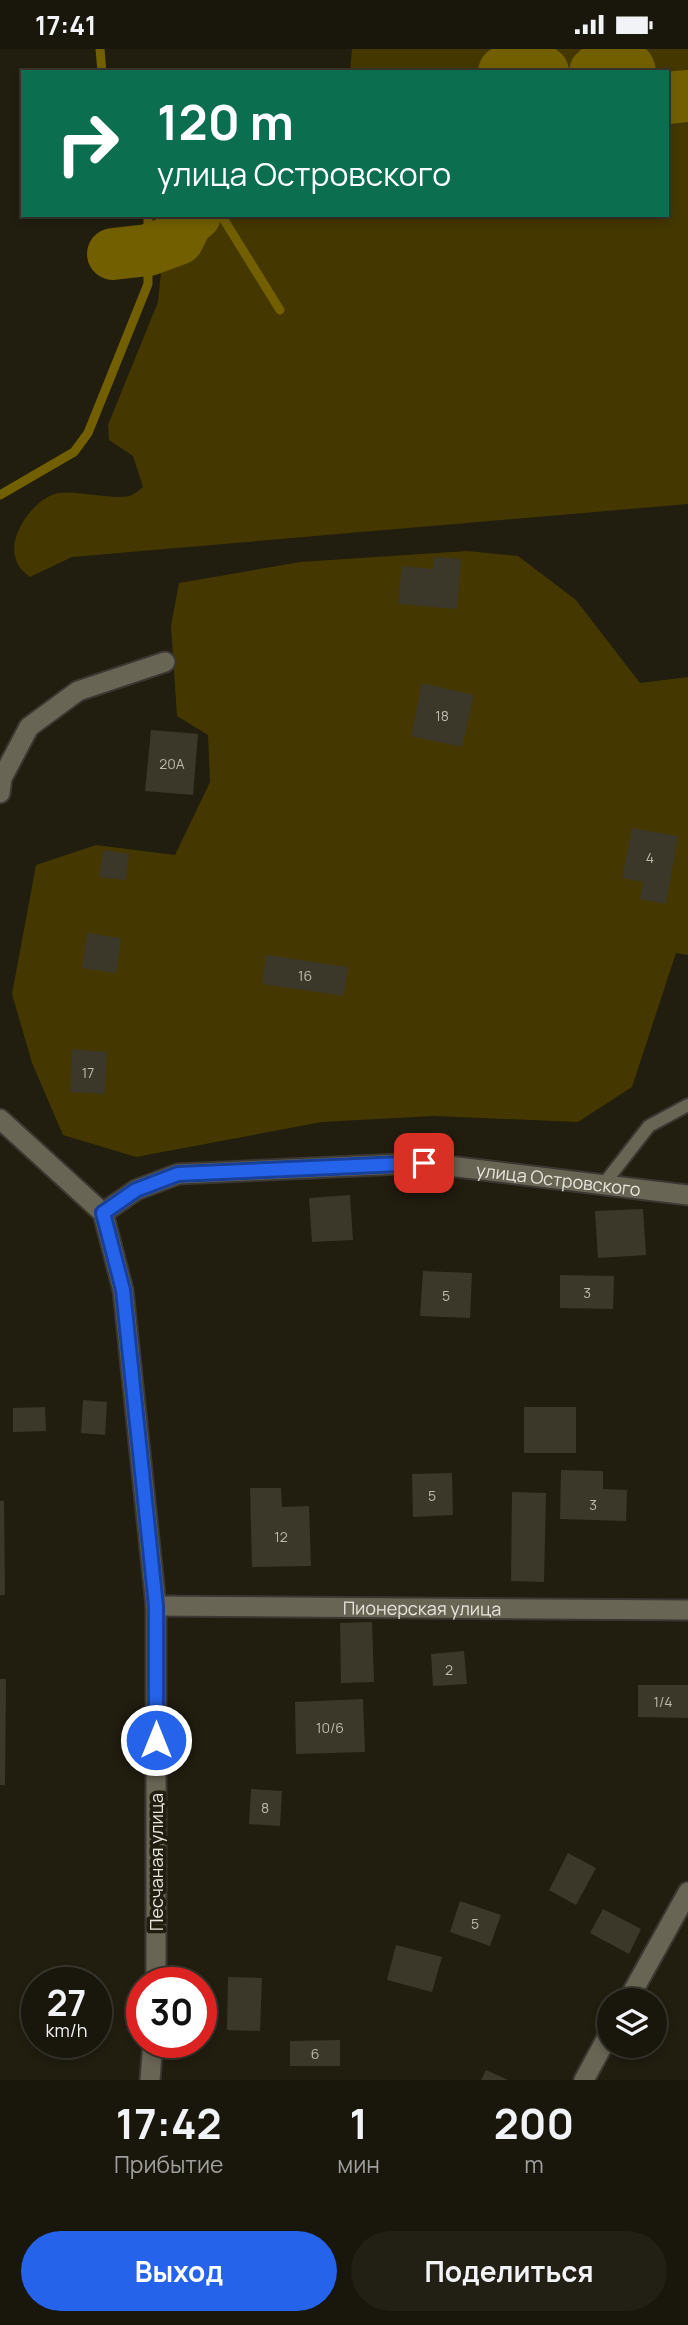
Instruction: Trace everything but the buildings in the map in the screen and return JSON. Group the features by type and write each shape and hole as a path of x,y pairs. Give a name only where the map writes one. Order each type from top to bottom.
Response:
{"street":[{"path":"0,793 2,778 29,727 78,691 165,662"},
{"path":"0,1118 103,1213"},
{"name":"улица Островского","path":"103,1213 136,1190 178,1174 424,1163 688,1195"},
{"name":"Песчаная улица","path":"103,1213 123,1290 156,1606 156,1967"},
{"name":"Пионерская улица","path":"156,1606 688,1610"},
{"path":"635,1988 688,1892"},
{"path":"584,2080 597,2056"},
{"path":"150,2080 152,2058"}],"lane":[{"path":"603,1185 649,1126 688,1105"}],"shaded area":[{"path":"352,49 688,49 688,504 72,557 30,577 19,565 14,547 20,527 41,502 49,496 66,492 129,496 143,487 133,456 109,440 108,425 158,302 161,272 155,257 161,217 669,217 669,70 350,70"},
{"path":"467,551 518,556 576,600 640,683 688,677 688,955 676,953 632,1087 578,1122 433,1116 322,1122 136,1157 63,1135 32,1063 12,994 36,865 96,845 175,855 210,782 208,735 177,716 171,626 179,583 300,562"}],"waterway":[{"path":"100,49 102,70"},
{"path":"597,70 606,63 629,70"},
{"path":"510,70 526,64 539,70"},
{"path":"669,98 688,96"},
{"path":"0,495 74,452 88,433 148,284 148,217"},
{"path":"113,254 148,250 178,239 187,221 192,217"},
{"path":"222,217 280,310"}],"route":[{"path":"156,1740 156,1606 123,1290 103,1213 136,1190 178,1174 424,1163"}]}
